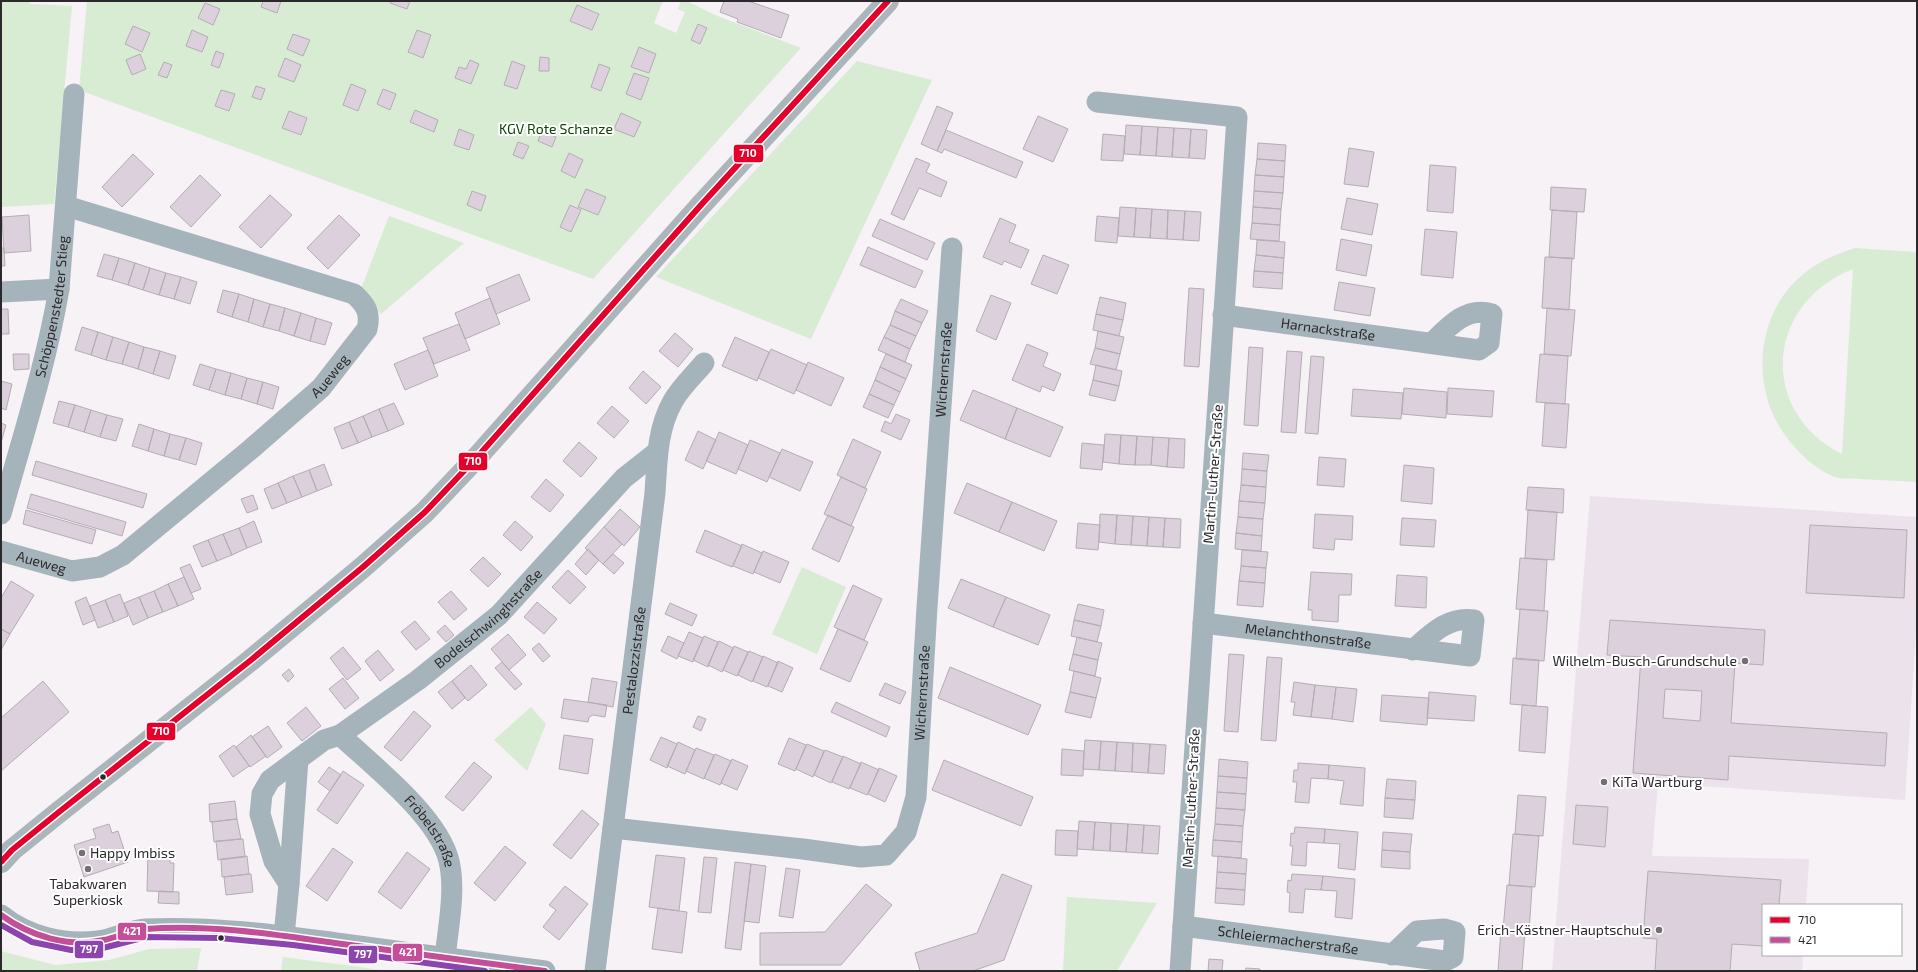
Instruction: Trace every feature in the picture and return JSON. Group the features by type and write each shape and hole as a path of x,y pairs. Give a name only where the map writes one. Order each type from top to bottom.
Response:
{"main road":[{"path":"1,862 12,850 256,655 363,567 424,512 479,455 701,205 888,1"}],"street":[{"name":"Schöppenstedter Stieg","path":"1,514 38,384 59,289 74,94"},
{"name":"Martin-Luther-Straße","path":"1097,102 1237,118 1180,971"},
{"name":"Aueweg","path":"1,551 72,571 100,567 122,556 252,449 320,388 367,329 370,318 365,304 354,294 66,206"},
{"name":"Wichernstraße","path":"613,828 803,849 861,857 886,855 906,832 916,797 927,607 952,248"},
{"path":"1,292 59,289"},
{"name":"Harnackstraße","path":"1223,315 1432,343"},
{"name":"Pestalozzistraße","path":"595,971 655,493 657,452 662,426 674,400 704,362"},
{"name":"Bodelschwinghstraße","path":"289,884 274,862 260,814 262,794 270,780 324,740 340,735 418,680 499,615 624,478 657,452"},
{"name":"Melanchthonstraße","path":"1203,623 1381,644 1413,650"},
{"name":"Fröbelstraße","path":"340,735 419,810 438,836 449,860 451,884 437,962"},
{"path":"284,936 298,759"},
{"path":"1,915 11,923 28,932 71,942 98,941 143,929 212,928 284,936 437,962 545,971"},
{"name":"Schleiermacherstraße","path":"1183,926 1392,955"}],"shaded area":[{"name":"Wilhelm-Busch-Grundschule","path":"1590,496 1917,517 1917,616 1905,800 1658,783 1652,856 1809,859 1806,904 1762,904 1762,956 1803,956 1802,971 1552,971"}],"green space":[{"path":"1,1 29,1 30,4 72,6 54,204 1,207"},
{"name":"KGV Rote Schanze","path":"87,1 663,1 654,23 676,33 685,12 678,9 681,1 687,1 715,15 801,48 593,279 79,90"},
{"path":"857,61 932,80 811,339 656,277"},
{"path":"389,216 464,243 381,314 361,289"},
{"path":"1855,248 1917,252 1917,482 1838,478 1823,471 1808,461 1785,435 1774,415 1766,394 1763,372 1763,349 1768,327 1777,307 1789,288 1806,272 1823,261","holes":["1853,269 1842,454 1814,435 1796,412 1785,386 1783,358 1789,331 1803,306 1824,285"]},
{"path":"802,567 846,587 817,654 772,634"},
{"path":"531,707 546,724 527,771 494,740"},
{"path":"1067,897 1157,903 1117,971 1063,971"},
{"path":"201,948 197,971 1,971 1,951 55,965 109,960 149,949"},
{"path":"283,957 390,971 281,971"}],"building":[{"path":"263,1 281,1 277,13 261,7"},
{"path":"391,1 410,1 407,9 390,3"},
{"path":"724,1 748,1 789,15 781,38 737,22 738,19 720,12"},
{"path":"205,3 220,9 213,25 198,18"},
{"path":"577,5 599,14 592,30 570,21"},
{"path":"698,24 707,28 700,44 691,40"},
{"path":"133,26 150,33 142,52 125,44"},
{"path":"192,30 208,37 202,52 186,46"},
{"path":"417,30 431,35 423,58 408,52"},
{"path":"293,34 310,40 303,56 287,49"},
{"path":"639,47 656,54 649,73 631,67"},
{"path":"216,51 224,54 219,68 211,65"},
{"path":"140,54 146,69 132,75 126,60"},
{"path":"540,57 549,58 549,71 539,71"},
{"path":"285,58 301,65 294,82 278,76"},
{"path":"470,60 479,64 471,84 455,78 459,67 466,69"},
{"path":"512,61 525,66 517,89 504,85"},
{"path":"164,62 172,65 167,78 158,75"},
{"path":"599,64 610,68 601,91 591,87"},
{"path":"634,73 649,78 641,100 626,94"},
{"path":"351,84 366,90 358,111 343,105"},
{"path":"256,86 265,89 261,100 252,97"},
{"path":"383,89 396,94 390,110 377,104"},
{"path":"221,90 235,94 229,111 215,106"},
{"path":"937,106 953,113 937,151 921,144"},
{"path":"415,110 438,120 434,132 410,122"},
{"path":"289,111 307,118 301,135 282,128"},
{"path":"621,113 641,122 634,137 614,129"},
{"path":"1038,116 1068,129 1053,162 1023,149"},
{"path":"1126,125 1142,126 1140,155 1124,154"},
{"path":"1142,126 1158,127 1156,156 1140,155"},
{"path":"1158,127 1174,128 1172,157 1156,156"},
{"path":"1174,128 1191,129 1189,158 1172,157"},
{"path":"459,129 474,135 469,150 454,145"},
{"path":"1191,129 1207,130 1205,159 1189,158"},
{"path":"946,130 1023,162 1016,178 944,149 942,153 937,151"},
{"path":"542,131 556,137 552,147 538,141"},
{"path":"1103,134 1125,136 1123,161 1101,160"},
{"path":"518,142 529,146 523,159 513,155"},
{"path":"1258,143 1286,145 1285,161 1257,159"},
{"path":"1349,148 1374,152 1368,187 1344,184"},
{"path":"569,153 583,160 575,178 561,171"},
{"path":"133,154 154,174 122,207 102,187"},
{"path":"916,158 930,164 926,172 947,182 941,197 919,188 904,220 891,214"},
{"path":"1257,159 1285,161 1284,177 1255,175"},
{"path":"1430,165 1456,167 1453,213 1427,211"},
{"path":"200,175 221,195 191,227 170,207"},
{"path":"1255,175 1284,177 1283,193 1254,191"},
{"path":"1551,187 1586,189 1584,212 1550,210"},
{"path":"586,189 606,197 598,215 578,207"},
{"path":"472,191 486,196 481,211 467,205"},
{"path":"1254,191 1283,193 1281,209 1253,207"},
{"path":"270,195 292,215 261,248 239,227"},
{"path":"1347,198 1378,204 1372,235 1341,229"},
{"path":"570,205 581,210 571,232 560,227"},
{"path":"1120,207 1136,208 1134,237 1118,236"},
{"path":"1253,207 1281,209 1280,225 1252,223"},
{"path":"1136,208 1152,209 1150,238 1134,237"},
{"path":"1152,209 1168,210 1167,239 1150,238"},
{"path":"1168,210 1185,211 1183,240 1167,239"},
{"path":"1552,210 1577,212 1574,259 1549,257"},
{"path":"1185,211 1201,212 1199,241 1183,240"},
{"path":"29,215 31,251 4,253 2,217"},
{"path":"339,215 360,235 328,269 307,248"},
{"path":"1097,216 1119,218 1117,243 1095,241"},
{"path":"1000,218 1016,225 1009,242 1029,250 1021,268 1004,261 1002,265 983,257"},
{"path":"880,219 935,243 927,260 872,236"},
{"path":"1252,223 1280,225 1279,241 1250,239"},
{"path":"1425,229 1457,232 1453,278 1421,275"},
{"path":"1341,239 1372,245 1366,276 1336,270"},
{"path":"1257,240 1285,242 1284,258 1256,255"},
{"path":"868,247 923,271 915,288 860,265"},
{"path":"1,248 4,248 5,266 1,266"},
{"path":"104,254 119,258 112,280 97,276"},
{"path":"1043,255 1069,265 1057,294 1031,284"},
{"path":"1256,255 1284,258 1283,273 1254,271"},
{"path":"1545,257 1572,258 1569,310 1542,308"},
{"path":"119,258 135,263 128,285 112,280"},
{"path":"135,263 150,268 143,290 128,285"},
{"path":"150,268 166,273 159,295 143,290"},
{"path":"1254,271 1283,273 1282,289 1253,287"},
{"path":"166,273 181,277 174,299 159,295"},
{"path":"519,274 530,300 496,314 486,288"},
{"path":"181,277 197,282 190,304 174,299"},
{"path":"1339,282 1375,288 1370,316 1334,310"},
{"path":"1189,288 1204,289 1199,367 1184,366"},
{"path":"223,290 239,294 232,317 217,312"},
{"path":"239,294 254,299 248,322 232,317"},
{"path":"991,295 1011,303 996,340 976,331"},
{"path":"1100,297 1126,303 1123,320 1096,314"},
{"path":"490,298 500,324 465,339 455,313"},
{"path":"254,299 270,304 263,327 248,322"},
{"path":"901,299 928,311 922,323 895,311"},
{"path":"270,304 285,308 279,331 263,327"},
{"path":"285,308 301,313 294,336 279,331"},
{"path":"1547,308 1575,310 1571,356 1544,354"},
{"path":"1,309 8,309 9,334 1,334"},
{"path":"895,311 922,323 916,336 890,325"},
{"path":"301,313 316,318 310,341 294,336"},
{"path":"1096,314 1123,320 1119,336 1093,330"},
{"path":"316,318 332,323 325,345 310,341"},
{"path":"459,324 470,350 434,364 423,338"},
{"path":"890,325 916,336 910,349 884,337"},
{"path":"82,327 98,332 91,355 75,350"},
{"path":"1098,331 1124,337 1120,354 1095,348"},
{"path":"98,332 113,337 106,360 91,355"},
{"path":"675,333 693,349 678,367 659,351"},
{"path":"113,337 129,342 122,364 106,360"},
{"path":"735,337 769,352 757,381 722,366"},
{"path":"884,337 910,349 905,362 878,350"},
{"path":"129,342 144,347 138,369 122,364"},
{"path":"1027,344 1048,353 1043,366 1061,374 1054,391 1042,386 1040,392 1012,380"},
{"path":"144,347 160,351 153,374 138,369"},
{"path":"1249,347 1263,348 1258,426 1244,425"},
{"path":"1095,348 1120,354 1116,370 1090,364"},
{"path":"771,349 807,365 794,394 758,378"},
{"path":"428,350 438,376 405,390 394,364"},
{"path":"160,351 176,356 169,379 153,374"},
{"path":"1287,351 1302,352 1296,433 1281,432"},
{"path":"13,354 29,354 29,369 14,370"},
{"path":"886,354 912,365 906,379 880,367"},
{"path":"1540,354 1568,356 1565,404 1536,402"},
{"path":"1311,356 1324,357 1318,434 1305,433"},
{"path":"808,362 844,378 831,406 796,390"},
{"path":"200,364 216,369 209,390 193,385"},
{"path":"1096,365 1122,371 1119,386 1093,380"},
{"path":"880,367 906,379 900,392 875,380"},
{"path":"216,369 231,373 225,395 209,390"},
{"path":"643,371 661,387 646,404 629,388"},
{"path":"231,373 247,378 241,399 225,395"},
{"path":"247,378 263,382 257,404 241,399"},
{"path":"875,380 900,392 894,405 869,394"},
{"path":"1093,380 1119,386 1115,401 1089,395"},
{"path":"1,381 12,384 6,410 1,408"},
{"path":"263,382 279,387 273,409 257,404"},
{"path":"1404,388 1447,392 1446,418 1402,414"},
{"path":"1448,388 1494,391 1492,417 1447,414"},
{"path":"1353,389 1403,393 1401,419 1351,416"},
{"path":"973,390 1017,408 1005,439 960,420"},
{"path":"869,394 894,405 888,418 863,407"},
{"path":"59,401 75,405 68,427 53,423"},
{"path":"394,403 404,424 388,431 379,409"},
{"path":"1545,403 1569,404 1566,448 1542,446"},
{"path":"75,405 91,410 84,432 68,427"},
{"path":"612,406 629,421 614,438 597,423"},
{"path":"1017,408 1063,427 1050,457 1005,439"},
{"path":"379,409 388,431 372,437 363,416"},
{"path":"91,410 107,415 100,437 84,432"},
{"path":"896,414 910,420 901,440 881,431 885,421 891,424"},
{"path":"107,415 123,419 116,441 100,437"},
{"path":"363,416 372,437 358,443 349,422"},
{"path":"349,422 358,443 342,449 334,428"},
{"path":"1,423 6,425 1,443"},
{"path":"139,424 154,429 148,451 132,446"},
{"path":"154,429 170,434 164,456 148,451"},
{"path":"698,431 716,440 703,469 685,460"},
{"path":"719,432 748,445 736,474 706,461"},
{"path":"170,434 186,438 179,460 164,456"},
{"path":"1105,434 1121,435 1119,464 1103,462"},
{"path":"1121,435 1137,436 1135,465 1119,464"},
{"path":"1137,436 1153,437 1151,465 1135,465"},
{"path":"1153,437 1169,438 1167,467 1151,465"},
{"path":"186,438 202,443 196,465 179,460"},
{"path":"1169,438 1185,439 1184,468 1167,467"},
{"path":"853,439 881,452 865,488 837,475"},
{"path":"750,440 780,453 767,482 738,469"},
{"path":"579,442 597,458 581,477 563,461"},
{"path":"1082,443 1104,445 1102,470 1080,468"},
{"path":"782,449 813,462 800,491 769,477"},
{"path":"1243,453 1269,455 1267,471 1242,469"},
{"path":"1319,457 1346,459 1344,487 1317,485"},
{"path":"36,461 147,494 143,508 32,475"},
{"path":"324,464 332,485 317,491 309,470"},
{"path":"1404,465 1434,468 1432,504 1401,501"},
{"path":"1242,469 1267,471 1266,487 1241,485"},
{"path":"309,470 317,491 302,497 293,476"},
{"path":"293,476 302,497 287,503 278,483"},
{"path":"841,477 867,489 851,526 824,514"},
{"path":"546,479 564,495 550,512 531,497"},
{"path":"278,483 287,503 272,509 264,489"},
{"path":"967,483 1012,502 999,532 954,513"},
{"path":"1241,485 1266,487 1265,503 1239,501"},
{"path":"1528,487 1564,489 1563,513 1526,510"},
{"path":"31,494 126,522 122,536 27,508"},
{"path":"253,495 258,509 247,513 241,499"},
{"path":"1239,501 1265,503 1263,519 1238,517"},
{"path":"1012,502 1057,521 1044,551 999,532"},
{"path":"620,509 640,527 624,546 604,527"},
{"path":"26,510 96,530 92,544 23,524"},
{"path":"1528,510 1557,512 1554,560 1525,558"},
{"path":"1100,514 1117,515 1115,544 1099,542"},
{"path":"1315,514 1353,516 1352,540 1335,539 1334,550 1313,548"},
{"path":"828,515 854,527 839,562 812,549"},
{"path":"1117,515 1133,516 1131,545 1115,544"},
{"path":"1133,516 1149,517 1147,546 1131,545"},
{"path":"1149,517 1165,518 1163,547 1147,546"},
{"path":"1238,517 1263,519 1262,536 1236,533"},
{"path":"1165,518 1181,519 1180,548 1163,547"},
{"path":"1402,518 1436,520 1434,547 1400,545"},
{"path":"254,521 262,542 247,548 239,528"},
{"path":"515,521 533,537 521,551 503,535"},
{"path":"1078,523 1100,525 1098,550 1076,548"},
{"path":"1810,525 1907,530 1904,598 1806,593"},
{"path":"604,527 622,544 603,564 585,548"},
{"path":"239,528 247,548 232,555 223,534"},
{"path":"705,530 742,546 732,567 696,552"},
{"path":"1236,533 1262,536 1261,551 1235,549"},
{"path":"223,534 232,555 217,561 208,540"},
{"path":"208,540 217,561 202,567 193,546"},
{"path":"742,544 762,553 753,574 733,566"},
{"path":"588,549 599,560 586,575 575,564"},
{"path":"1242,550 1268,552 1266,568 1241,566"},
{"path":"763,551 789,562 780,583 754,572"},
{"path":"613,554 624,563 614,574 603,564"},
{"path":"483,557 501,574 488,587 470,570"},
{"path":"1520,558 1547,560 1544,611 1516,609"},
{"path":"190,564 201,589 191,593 180,568"},
{"path":"1241,566 1266,568 1265,583 1239,581"},
{"path":"568,570 586,587 570,604 552,587"},
{"path":"1311,572 1352,574 1351,595 1339,595 1338,622 1312,620 1312,610 1308,610"},
{"path":"1397,575 1427,577 1426,608 1395,606"},
{"path":"184,577 194,599 178,606 168,584"},
{"path":"961,579 1006,597 993,627 948,608"},
{"path":"11,581 34,595 10,634 1,629 1,598"},
{"path":"1239,581 1265,583 1263,607 1237,605"},
{"path":"168,584 178,606 163,612 154,591"},
{"path":"853,585 882,599 864,640 834,627"},
{"path":"154,591 163,612 148,618 139,597"},
{"path":"451,591 467,609 454,620 438,602"},
{"path":"120,594 128,616 114,622 105,600"},
{"path":"86,597 95,620 83,625 75,602"},
{"path":"139,597 148,618 133,625 124,603"},
{"path":"1006,597 1050,615 1038,645 993,627"},
{"path":"105,600 114,622 98,628 90,606"},
{"path":"537,602 557,619 544,634 524,617"},
{"path":"670,603 697,615 692,626 665,614"},
{"path":"1078,604 1104,610 1101,626 1074,620"},
{"path":"1520,609 1548,611 1544,661 1516,659"},
{"path":"1074,620 1101,626 1097,642 1071,636"},
{"path":"1610,620 1765,630 1763,665 1735,663 1731,723 1887,733 1885,766 1729,756 1728,780 1633,773 1641,657 1607,655","holes":["1665,689 1702,691 1700,721 1663,718"]},
{"path":"415,621 430,639 416,650 401,632"},
{"path":"445,625 454,635 446,642 437,632"},
{"path":"1,629 10,634 1,650"},
{"path":"838,629 868,642 850,682 820,669"},
{"path":"689,632 703,638 693,662 678,656"},
{"path":"508,634 526,655 509,670 491,649"},
{"path":"668,636 684,643 677,659 661,651"},
{"path":"704,636 718,642 708,667 693,660"},
{"path":"1077,637 1102,643 1098,660 1073,654"},
{"path":"719,641 733,648 722,672 708,665"},
{"path":"539,643 550,656 543,662 532,649"},
{"path":"734,646 748,652 737,676 723,670"},
{"path":"343,647 361,669 347,680 330,658"},
{"path":"378,650 394,670 380,681 365,661"},
{"path":"749,651 763,657 752,682 738,675"},
{"path":"1073,654 1098,660 1095,676 1069,670"},
{"path":"1229,654 1244,655 1238,732 1224,731"},
{"path":"763,656 778,663 767,687 753,681"},
{"path":"1267,657 1282,658 1276,741 1261,740"},
{"path":"1513,658 1539,660 1536,706 1510,704"},
{"path":"778,661 793,668 782,692 768,686"},
{"path":"502,662 522,684 515,690 495,668"},
{"path":"471,665 487,685 468,701 452,681"},
{"path":"950,667 1041,705 1028,735 938,698"},
{"path":"289,669 294,676 288,682 282,675"},
{"path":"1074,671 1101,678 1096,698 1070,692"},
{"path":"343,678 359,698 345,709 329,689"},
{"path":"592,678 617,682 613,707 588,702"},
{"path":"43,681 69,712 1,771 1,718"},
{"path":"452,681 465,698 452,709 438,692"},
{"path":"1294,682 1315,685 1311,717 1293,715 1295,702 1291,702"},
{"path":"885,683 906,692 900,704 879,695"},
{"path":"1315,685 1336,687 1332,719 1311,717"},
{"path":"1336,687 1357,689 1353,722 1332,719"},
{"path":"1070,692 1096,698 1091,718 1065,712"},
{"path":"1429,692 1476,696 1474,721 1427,718"},
{"path":"1382,695 1429,698 1427,725 1380,721"},
{"path":"564,699 607,705 605,717 593,715 589,717 588,722 561,718"},
{"path":"836,702 890,727 886,737 831,712"},
{"path":"1522,705 1548,707 1545,753 1519,751"},
{"path":"306,707 321,726 302,741 287,723"},
{"path":"414,711 431,726 401,761 384,747"},
{"path":"698,716 706,719 701,731 693,727"},
{"path":"268,726 282,747 267,758 252,737"},
{"path":"251,735 266,756 250,767 236,747"},
{"path":"564,735 593,739 588,774 559,769"},
{"path":"661,737 677,744 667,768 650,760"},
{"path":"789,738 806,745 795,771 778,764"},
{"path":"1085,740 1101,741 1099,770 1083,769"},
{"path":"1101,741 1117,742 1115,771 1099,770"},
{"path":"678,742 695,750 685,774 667,766"},
{"path":"1117,742 1133,743 1132,772 1115,771"},
{"path":"1133,743 1150,744 1148,773 1132,772"},
{"path":"807,744 824,751 813,777 796,769"},
{"path":"1150,744 1166,745 1164,774 1148,773"},
{"path":"234,745 249,766 233,777 219,756"},
{"path":"696,748 714,755 704,779 686,771"},
{"path":"1062,749 1084,751 1083,776 1061,775"},
{"path":"825,750 843,757 831,783 814,775"},
{"path":"715,754 731,761 720,785 704,778"},
{"path":"843,756 861,764 849,789 832,782"},
{"path":"732,759 748,766 737,790 721,783"},
{"path":"1219,759 1248,762 1247,778 1218,776"},
{"path":"944,760 1033,797 1021,826 932,790"},
{"path":"474,762 492,777 463,811 445,797"},
{"path":"861,762 879,770 867,795 850,788"},
{"path":"1298,763 1329,765 1328,779 1311,778 1309,803 1295,802 1297,782 1293,782 1294,770 1298,770"},
{"path":"1329,765 1365,768 1363,806 1340,804 1344,781 1328,779"},
{"path":"329,767 341,775 330,791 318,782"},
{"path":"879,768 897,776 885,802 868,794"},
{"path":"343,771 364,785 337,824 317,810"},
{"path":"1218,776 1247,778 1246,794 1217,792"},
{"path":"1387,779 1416,781 1415,800 1385,798"},
{"path":"1217,792 1246,794 1245,810 1216,808"},
{"path":"1518,795 1546,797 1543,836 1515,834"},
{"path":"1385,798 1415,800 1413,819 1384,817"},
{"path":"235,801 237,819 210,822 209,804"},
{"path":"1576,805 1608,807 1605,847 1573,844"},
{"path":"1216,808 1245,810 1243,826 1215,824"},
{"path":"582,810 599,824 571,859 553,845"},
{"path":"237,819 241,839 214,842 212,822"},
{"path":"1079,821 1095,822 1093,850 1077,849"},
{"path":"1095,822 1111,823 1110,851 1093,850"},
{"path":"1111,823 1128,824 1126,852 1110,851"},
{"path":"109,824 112,833 118,831 128,862 84,877 74,845 96,838 93,829"},
{"path":"1128,824 1144,825 1142,853 1126,852"},
{"path":"1215,824 1243,826 1242,842 1213,840"},
{"path":"1144,825 1160,826 1158,854 1142,853"},
{"path":"1295,827 1325,829 1324,843 1307,842 1306,866 1291,865 1293,846 1290,846 1291,833 1294,834"},
{"path":"1325,829 1358,832 1355,870 1338,868 1340,844 1324,843"},
{"path":"1056,830 1078,831 1077,856 1055,855"},
{"path":"1383,832 1412,834 1410,852 1382,850"},
{"path":"1513,834 1539,836 1535,887 1509,885"},
{"path":"243,839 245,857 218,860 216,841"},
{"path":"1213,840 1242,842 1241,858 1212,856"},
{"path":"505,846 526,863 495,901 474,883"},
{"path":"333,848 353,862 327,901 306,886"},
{"path":"1382,850 1410,852 1410,869 1381,867"},
{"path":"148,852 170,853 170,863 174,863 173,892 147,891"},
{"path":"407,852 430,869 401,909 378,892"},
{"path":"656,855 685,858 679,911 649,907"},
{"path":"247,856 249,874 222,877 221,859"},
{"path":"1218,856 1247,859 1246,874 1217,872"},
{"path":"704,857 717,858 711,913 698,912"},
{"path":"735,862 751,864 741,950 725,948"},
{"path":"751,864 766,866 759,923 744,921"},
{"path":"786,868 800,870 793,918 779,916"},
{"path":"1648,871 1781,880 1779,904 1762,904 1762,946 1732,944 1730,971 1655,971 1657,939 1643,938"},
{"path":"1217,872 1246,874 1245,890 1216,888"},
{"path":"251,874 253,892 226,895 224,877"},
{"path":"1002,874 1032,886 1004,960 973,971 920,971 915,953 977,933"},
{"path":"1292,874 1323,876 1321,890 1305,889 1303,913 1289,912 1290,893 1287,892 1288,880 1291,881"},
{"path":"1323,876 1355,879 1352,919 1335,917 1337,891 1321,890"},
{"path":"866,884 892,905 841,965 760,965 760,933 825,932"},
{"path":"1507,885 1532,887 1529,932 1503,930"},
{"path":"565,886 588,904 559,940 543,927 556,910 549,905"},
{"path":"1216,888 1245,890 1244,905 1215,903"},
{"path":"159,891 179,892 179,904 158,903"},
{"path":"658,908 687,912 682,953 652,949"},
{"path":"1501,929 1525,931 1522,971 1498,971"},
{"path":"1209,959 1223,960 1222,971 1208,971"},
{"path":"1246,968 1260,969 1260,971 1245,971"}],"transit line":[{"name":"710","path":"1,862 12,850 59,812 251,660 363,567 425,512 479,455 701,205 888,1"},
{"name":"421","path":"1,915 24,929 63,941 90,942 104,940 145,929 216,929 288,936 545,971"},
{"name":"797","path":"1,925 32,942 71,950 99,949 146,937 219,938 293,945 485,971"}],"place":[{"name":"Wilhelm-Busch-Grundschule","path":"1745,661"},
{"name":"KiTa Wartburg","path":"1604,782"},
{"name":"Happy Imbiss","path":"82,853"},
{"name":"Tabakwaren Superkiosk","path":"88,869"},
{"name":"Erich-Kästner-Hauptschule","path":"1659,930"}]}
